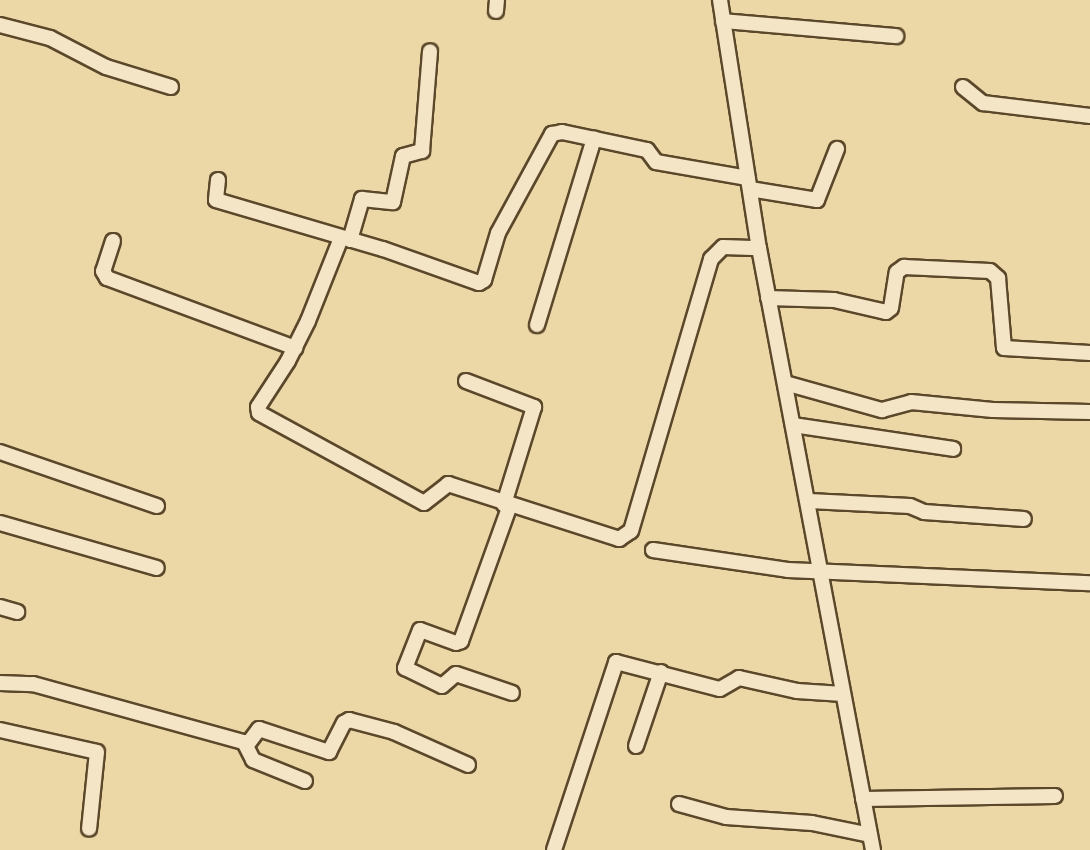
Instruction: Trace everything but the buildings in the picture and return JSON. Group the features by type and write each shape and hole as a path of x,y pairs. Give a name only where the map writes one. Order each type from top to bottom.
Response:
{"street":[{"path":"720,0 759,248 809,501 873,850"},
{"path":"723,21 896,36"},
{"path":"0,25 50,39 106,68 171,87"},
{"path":"430,51 422,151 403,156 393,202 362,200 295,348 258,407 261,415 424,503 446,484 619,539 627,538 666,422 685,341 711,259 723,247 759,248"},
{"path":"963,87 983,103 1090,116"},
{"path":"218,180 216,200 482,282 498,233 528,183 545,141 562,132 649,150 656,162 817,200 837,149"},
{"path":"537,325 594,139"},
{"path":"113,241 103,271 107,278 295,348"},
{"path":"768,298 834,300 886,312 891,308 897,272 904,267 990,271 998,278 1004,348 1090,353"},
{"path":"466,381 534,407 507,504 461,641 456,643 420,630 405,668 442,686 456,674 512,693"},
{"path":"785,383 882,410 911,402 993,410 1090,412"},
{"path":"793,425 953,449"},
{"path":"0,452 157,506"},
{"path":"809,501 910,506 924,512 1024,519"},
{"path":"0,523 157,568"},
{"path":"653,550 780,569 942,579 1090,583"},
{"path":"0,607 17,612"},
{"path":"554,850 614,664 621,661 720,689 739,678 797,691 843,694"},
{"path":"636,746 661,672"},
{"path":"0,683 33,684 247,745"},
{"path":"247,745 259,729 329,752 344,723 350,720 394,732 468,765"},
{"path":"0,730 97,752 89,829"},
{"path":"247,745 253,760 305,781"},
{"path":"863,799 1055,796"},
{"path":"679,804 726,817 812,823 870,835"}]}
